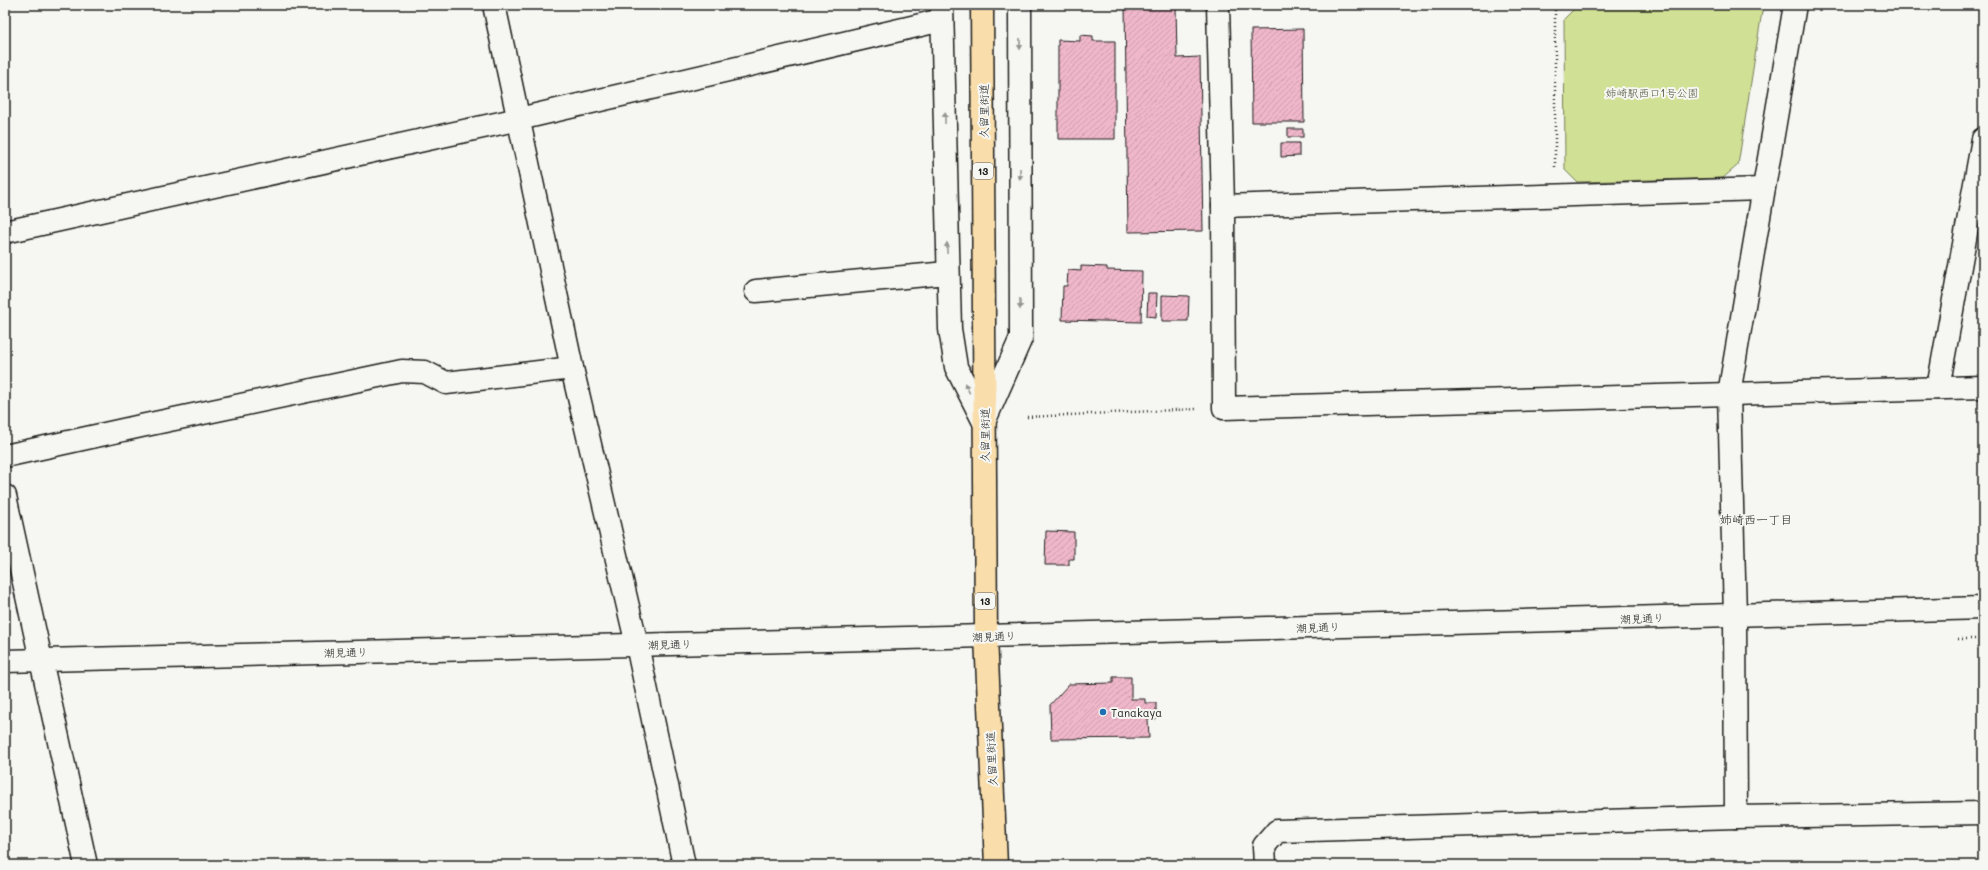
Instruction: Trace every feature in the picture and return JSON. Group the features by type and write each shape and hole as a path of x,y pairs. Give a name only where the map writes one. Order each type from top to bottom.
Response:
{"main road":[{"name":"久留里街道","path":"982,5 986,636 996,865"}],"street":[{"path":"494,5 572,368 636,645 684,865"},
{"path":"984,422 1020,338 1020,5"},
{"path":"1218,5 1223,206 1224,408 1983,387"},
{"path":"1736,817 1735,615 1729,394 1762,189 1795,5"},
{"path":"5,232 519,119 942,12 947,273 950,329 956,367 984,422"},
{"path":"1938,388 1983,139"},
{"path":"1223,206 1762,189"},
{"path":"756,290 947,273"},
{"path":"5,456 402,371 425,372 446,383 572,368"},
{"path":"5,496 86,865"},
{"name":"潮見通り","path":"5,661 986,636 1983,608"},
{"path":"1265,865 1264,846 1277,831 1736,817 1983,813"}],"path":[{"path":"1555,5 1555,196"},
{"path":"1027,416 1224,408"}],"green space":[{"name":"姉崎駅西口1号公園","path":"1575,5 1763,5 1738,165 1723,178 1577,182 1565,170 1564,19 1574,9"}],"building":[{"path":"1125,5 1176,5 1177,58 1200,57 1203,231 1128,232"},
{"path":"1303,29 1304,122 1252,122 1251,30"},
{"path":"1080,35 1093,36 1093,41 1115,41 1115,139 1058,139 1058,40 1080,41"},
{"path":"1288,129 1303,129 1303,137 1288,137"},
{"path":"1281,143 1299,143 1299,156 1281,157"},
{"path":"1081,266 1107,267 1107,270 1142,271 1141,322 1062,320 1063,286 1067,286 1068,270 1081,271"},
{"path":"1148,293 1157,293 1156,317 1147,316"},
{"path":"1162,295 1189,296 1188,321 1162,321"},
{"path":"1046,531 1074,532 1074,559 1069,559 1069,565 1045,565"},
{"name":"Tanakaya","path":"1113,677 1131,677 1131,699 1145,699 1145,703 1156,703 1156,719 1148,719 1149,738 1051,739 1050,705 1069,684 1113,683"}],"place":[{"name":"Tanakaya","path":"1103,712"}],"district":[{"name":"姉崎西一丁目","path":"1756,519"}]}
